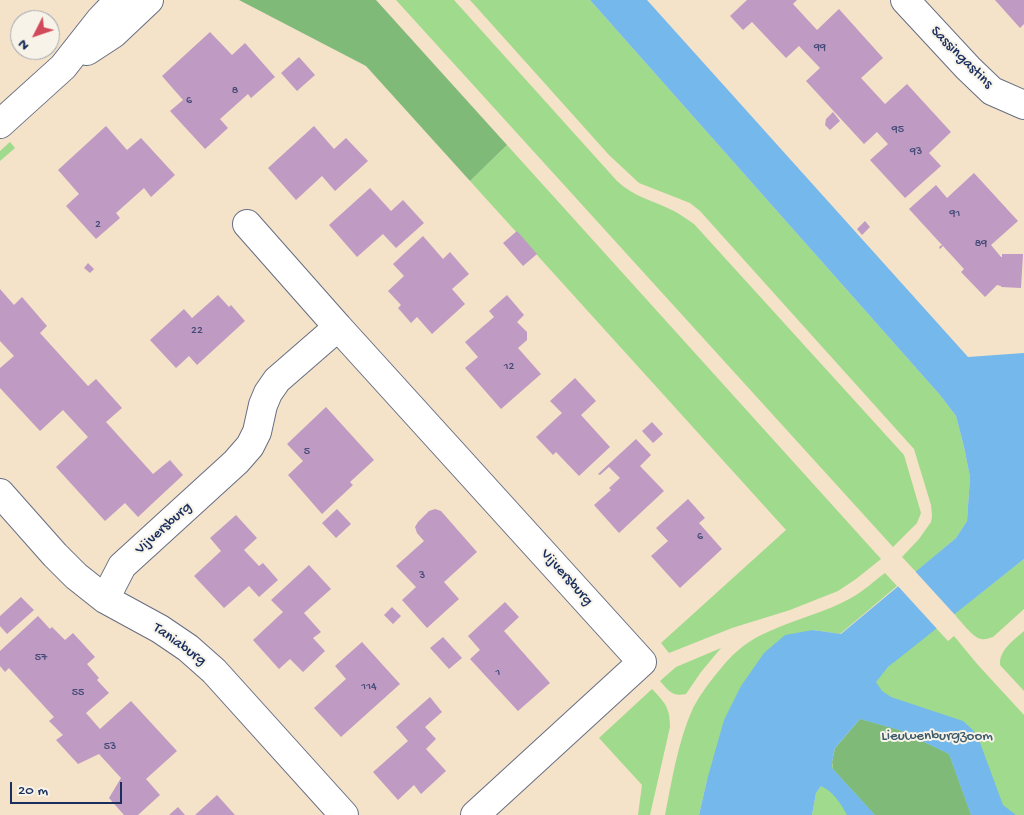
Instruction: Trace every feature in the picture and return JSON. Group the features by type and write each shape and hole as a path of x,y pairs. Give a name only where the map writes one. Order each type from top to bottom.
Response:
{"street":[{"path":"63,67 100,20 119,0"},
{"path":"0,124 63,67 113,34 149,0"},
{"name":"Sassingastins","path":"905,0 992,91 1024,105"},
{"name":"Vijversburg","path":"247,224 642,662 475,815"},
{"name":"Vijversburg","path":"105,599 122,566 236,462 250,446 257,432 268,392 277,380 338,326"},
{"name":"Taniaburg","path":"0,493 76,576 105,599 160,629 188,648 214,671 344,815"}],"green space":[{"path":"239,0 376,0 507,145 470,181 366,66"},
{"path":"396,0 454,0 617,181 630,191 674,211 694,224 904,455 921,513 917,523 893,547"},
{"path":"470,0 590,0 940,395 956,416 964,447 970,477 967,521 956,538 916,572 902,557 919,539 931,522 932,516 931,505 914,449 700,211 690,203 639,183 609,155"},
{"path":"10,142 15,148 0,161 0,151"},
{"path":"507,145 881,559 838,591 790,610 732,628 669,653 661,643 786,530 470,181"},
{"path":"1024,559 1024,609 993,637 978,638 954,614"},
{"path":"885,573 897,586 840,634 813,630 707,780 699,815 665,815 683,734 693,708 727,661 743,646 763,634 851,598"},
{"name":"Lieuwenburgzoom","path":"936,628 948,641 954,636 1024,715 1024,815 812,815 816,793 859,721 877,680 897,659"},
{"path":"1024,631 1024,691 1000,665 1000,660 1005,650"},
{"path":"721,648 686,694 674,694 660,681 676,667"},
{"path":"652,689 666,706 670,727 650,815 638,815 642,785 599,738"},
{"path":"860,719 899,730 949,754 971,815 875,815 833,769 832,762 835,748"}],"water":[{"path":"590,0 647,0 968,357 1024,353 1024,559 888,667 876,682 882,691 891,697 963,721 973,730 979,740 1003,805 1016,815 971,815 949,754 899,730 860,719 835,748 832,768 875,815 847,815 833,794 821,786 816,793 812,815 699,815 724,720 741,686 764,653 785,635 813,630 841,634 956,538 967,521 970,477 956,416 940,395"}],"pier":[{"path":"914,570 956,616 938,630 896,584"}],"building":[{"path":"747,0 797,0 793,4 817,30 839,9 883,58 861,78 885,104 907,84 951,132 929,153 941,166 905,198 870,160 888,144 877,132 864,144 806,81 820,68 799,46 786,58 752,22 743,30 730,16"},
{"path":"995,0 1024,0 1024,24 1020,28"},
{"path":"210,32 232,55 245,43 275,77 251,98 248,94 220,119 228,128 205,149 170,111 183,100 162,76"},
{"path":"299,57 315,75 297,91 281,73"},
{"path":"833,112 840,121 830,130 825,125 826,119"},
{"path":"106,126 127,150 141,138 175,175 151,197 144,188 116,213 120,218 96,239 66,206 79,194 58,170"},
{"path":"314,126 334,149 346,138 368,161 335,191 322,176 296,200 268,168"},
{"path":"974,173 1018,221 991,245 1001,257 1002,254 1023,254 1021,288 997,285 985,297 961,272 964,269 943,246 940,249 939,247 942,245 909,209 936,185 947,198"},
{"path":"370,188 391,211 403,200 424,223 396,248 383,234 357,257 329,225"},
{"path":"865,221 870,227 862,235 857,229"},
{"path":"517,231 537,254 523,266 503,243"},
{"path":"423,236 443,259 450,252 469,274 452,289 465,304 432,334 417,317 411,323 398,308 401,305 388,291 404,276 393,264"},
{"path":"88,263 94,269 90,273 84,268"},
{"path":"0,289 14,305 22,297 47,326 40,333 88,386 96,379 122,408 106,422 153,474 170,460 183,475 138,517 125,503 105,521 56,467 88,437 63,410 40,431 0,388 0,368 14,356 0,341"},
{"path":"218,295 229,307 231,305 245,321 197,365 189,356 176,368 150,340 184,309 192,318"},
{"path":"507,295 524,315 517,322 527,332 527,340 518,348 541,374 501,409 465,368 478,357 465,342 494,317 489,311"},
{"path":"575,378 596,401 581,415 610,447 579,476 556,452 553,455 536,437 562,413 550,401"},
{"path":"326,407 374,460 350,482 353,485 322,514 288,475 303,461 287,444"},
{"path":"652,422 663,434 653,443 642,431"},
{"path":"636,439 651,455 640,466 664,491 619,533 594,505 611,490 609,488 620,478 609,467 600,475 598,474"},
{"path":"688,499 705,518 699,523 722,549 680,588 651,556 668,541 656,528"},
{"path":"337,509 351,524 336,538 322,523"},
{"path":"435,509 441,511 477,552 444,582 459,599 427,628 402,600 416,587 396,566 424,541 417,533 415,527 429,511"},
{"path":"236,515 257,538 244,550 259,566 263,563 278,580 259,597 249,586 224,608 194,576 221,551 210,538"},
{"path":"309,565 331,589 304,613 321,632 313,638 325,651 303,672 290,659 279,669 253,640 283,612 271,600"},
{"path":"21,597 34,610 7,634 0,626 0,616"},
{"path":"505,602 519,617 504,631 550,683 518,711 470,659 480,650 468,636"},
{"path":"392,607 401,616 393,624 384,615"},
{"path":"38,616 50,629 52,627 65,640 73,633 95,657 87,664 99,678 97,680 109,693 86,713 100,729 131,701 177,751 146,779 160,795 138,815 124,815 109,798 121,778 99,754 78,764 56,740 63,735 49,721 54,717 9,668 5,672 0,666 0,651"},
{"path":"443,637 462,658 449,669 430,648"},
{"path":"362,642 400,684 341,737 314,708 346,679 335,666"},
{"path":"430,697 442,712 425,727 436,739 426,749 446,771 421,794 414,785 398,800 373,772 408,741 396,727"},
{"path":"217,795 235,815 195,815"},
{"path":"178,807 185,815 169,815"}]}
